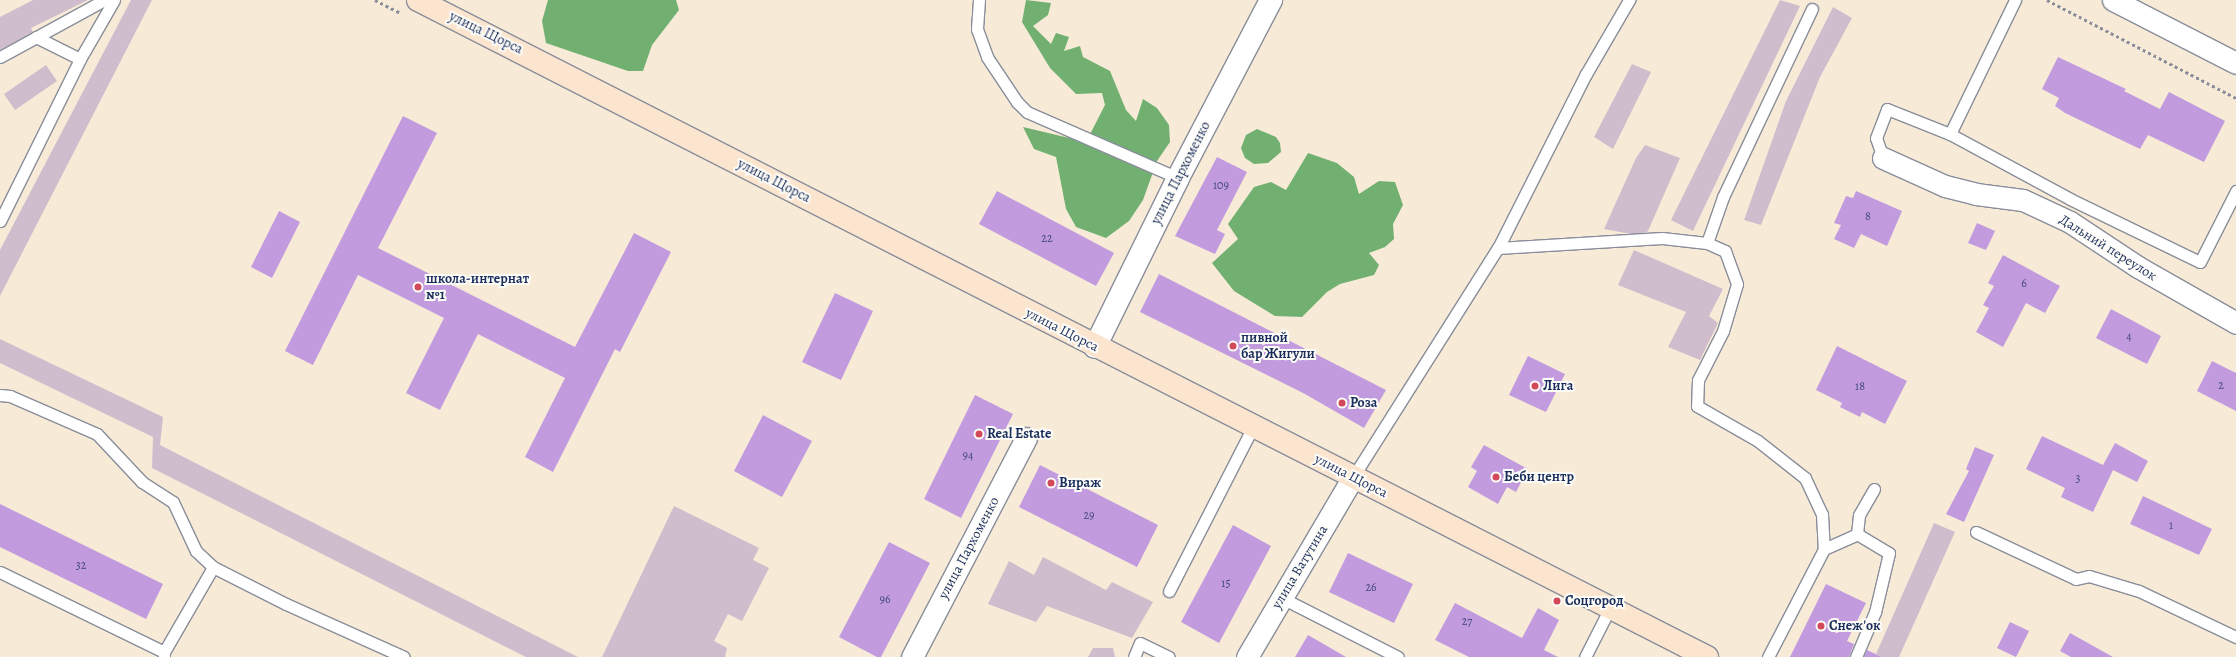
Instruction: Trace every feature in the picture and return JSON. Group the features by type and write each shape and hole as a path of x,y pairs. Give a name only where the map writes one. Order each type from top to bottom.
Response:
{"main road":[{"name":"улица Щорса","path":"418,0 581,81 1095,347 1707,657"}],"street":[{"name":"улица Пархоменко","path":"1095,347 1178,178 1271,0"},
{"path":"2113,0 2236,63"},
{"name":"Дальний переулок","path":"1883,158 1945,186 1976,194 2023,200 2056,215 2236,323"},
{"name":"улица Пархоменко","path":"912,657 1026,438"},
{"name":"улица Ватутина","path":"1247,657 1353,478"}],"lane":[{"path":"0,57 104,0"},
{"path":"0,221 80,59 114,0"},
{"path":"979,0 977,30 987,57 1017,102 1027,112 1178,178"},
{"path":"1353,478 1498,248 1586,74 1629,0"},
{"path":"1950,134 2015,0"},
{"path":"1707,243 1723,197 1812,9"},
{"path":"36,38 80,59"},
{"path":"1883,158 1876,138 1887,109 1950,134 2070,199 2200,262 2236,191"},
{"path":"1498,248 1662,238 1707,243 1725,251 1737,284 1723,331 1698,380 1698,406 1758,441 1805,478 1822,514 1824,549 1768,657"},
{"path":"0,389 5,395 97,434 142,482 173,502 196,551 213,567 286,604 404,657"},
{"path":"1169,591 1253,427"},
{"path":"1857,534 1860,515 1874,489"},
{"path":"1976,532 2076,578 2089,576 2139,591 2236,637"},
{"path":"1824,549 1857,534"},
{"path":"1856,657 1875,612 1889,553 1857,534"},
{"path":"0,572 164,654 213,567"},
{"path":"1282,598 1384,654 1398,657"},
{"path":"1585,657 1610,608"},
{"path":"1134,657 1140,643 1169,657"}],"path":[{"path":"2047,0 2236,98"}],"shaded area":[{"path":"33,0 88,0 31,28 33,33 0,50 0,17"},
{"path":"131,0 152,0 0,296 0,250"},
{"path":"1780,0 1800,6 1693,231 1671,220"},
{"path":"1833,7 1852,18 1820,77 1761,225 1744,220 1786,101"},
{"path":"1632,64 1651,72 1613,149 1594,137"},
{"path":"46,65 57,81 15,110 4,94"},
{"path":"1645,145 1680,158 1648,231 1642,236 1604,229 1636,158"},
{"path":"1634,250 1723,289 1709,316 1718,323 1700,360 1668,347 1686,312 1618,285"},
{"path":"0,339 163,417 160,445 578,657 526,657 152,468 153,437 0,363"},
{"path":"674,506 759,548 753,560 769,568 742,621 728,614 714,641 727,648 725,657 602,657"},
{"path":"1934,523 1955,532 1899,657 1882,657 1876,654"},
{"path":"1043,557 1106,590 1112,582 1153,602 1132,638 1047,606 1036,622 988,604 1009,561 1034,575"},
{"path":"1093,648 1113,648 1115,657 1088,657"}],"green space":[{"path":"548,0 676,0 679,10 652,45 643,71 628,71 546,43 542,21"},
{"path":"1026,0 1051,3 1048,15 1033,26 1051,44 1056,33 1069,37 1064,51 1080,46 1083,57 1110,71 1126,110 1136,121 1143,99 1157,108 1169,125 1170,142 1157,161 1143,200 1129,221 1106,238 1076,227 1066,209 1056,157 1034,149 1023,127 1086,142 1105,105 1102,93 1076,94 1050,68 1022,22"},
{"path":"1257,129 1276,137 1280,143 1281,152 1268,163 1254,164 1245,158 1241,148 1246,135"},
{"path":"1308,153 1337,163 1354,177 1359,194 1379,181 1395,182 1403,205 1393,224 1394,239 1385,247 1369,253 1379,265 1374,275 1340,284 1327,292 1302,317 1275,316 1234,291 1212,263 1238,239 1228,224 1254,187 1271,182 1286,190"}],"building":[{"path":"2058,57 2126,89 2124,91 2160,109 2169,92 2225,121 2204,162 2148,135 2140,149 2065,113 2055,106 2059,98 2042,89"},
{"name":"школа-интернат №1","path":"403,116 437,133 378,248 575,347 634,233 671,252 620,352 615,349 553,472 525,457 565,378 478,334 440,410 406,393 444,318 358,275 313,365 285,351"},
{"path":"1217,157 1247,172 1217,230 1225,234 1215,254 1175,236"},
{"path":"997,191 1114,253 1096,286 979,224"},
{"path":"1856,191 1902,211 1887,246 1861,234 1854,248 1834,239 1841,225 1834,223 1846,196 1853,198"},
{"path":"279,211 300,222 272,278 251,267"},
{"path":"1977,223 1995,231 1986,250 1968,243"},
{"path":"2003,255 2060,286 2045,313 2026,303 2003,347 1976,332 1989,308 1983,305 1994,286 1988,283"},
{"path":"1159,274 1386,390 1364,428 1305,394 1140,312"},
{"path":"835,293 873,311 841,380 802,362"},
{"path":"2111,309 2161,336 2147,364 2096,338"},
{"path":"1837,346 1907,381 1885,424 1862,412 1860,417 1840,407 1842,403 1816,390"},
{"path":"1528,356 1565,374 1546,412 1509,395"},
{"path":"2212,361 2236,373 2236,411 2197,391"},
{"path":"975,395 1013,414 961,518 924,499"},
{"path":"763,415 812,441 782,497 734,471"},
{"path":"2042,436 2103,465 2115,443 2148,461 2137,482 2113,470 2093,512 2061,497 2065,488 2026,469"},
{"path":"1484,445 1528,469 1516,492 1507,487 1498,504 1468,487 1477,471 1471,467"},
{"path":"1975,447 1994,455 1964,522 1946,514 1969,471 1966,469"},
{"path":"1040,465 1158,525 1137,567 1019,507"},
{"path":"2143,496 2212,529 2199,555 2130,524"},
{"path":"0,504 163,584 146,619 0,547"},
{"path":"1233,525 1271,546 1219,643 1181,622"},
{"path":"889,542 930,563 881,657 877,657 839,637"},
{"path":"1348,553 1413,584 1394,623 1329,592"},
{"path":"1826,584 1866,603 1847,641 1854,644 1849,657 1790,657"},
{"path":"1455,603 1522,638 1538,608 1559,620 1544,650 1558,657 1469,657 1435,640"},
{"path":"2010,622 2029,631 2016,657 1997,648"},
{"path":"2070,633 2113,657 2071,657 2060,651"},
{"path":"1308,635 1346,657 1295,657"},
{"path":"1867,650 1882,657 1864,657"}],"place":[{"name":"школа-интернат №1","path":"418,287"},
{"name":"пивной бар Жигули","path":"1233,346"},
{"name":"Лига","path":"1535,386"},
{"name":"Роза","path":"1342,403"},
{"name":"Real Estate","path":"979,434"},
{"name":"Беби центр","path":"1496,477"},
{"name":"Вираж","path":"1051,483"},
{"name":"Соцгород","path":"1557,601"},
{"name":"Снеж'ок","path":"1821,626"}]}
